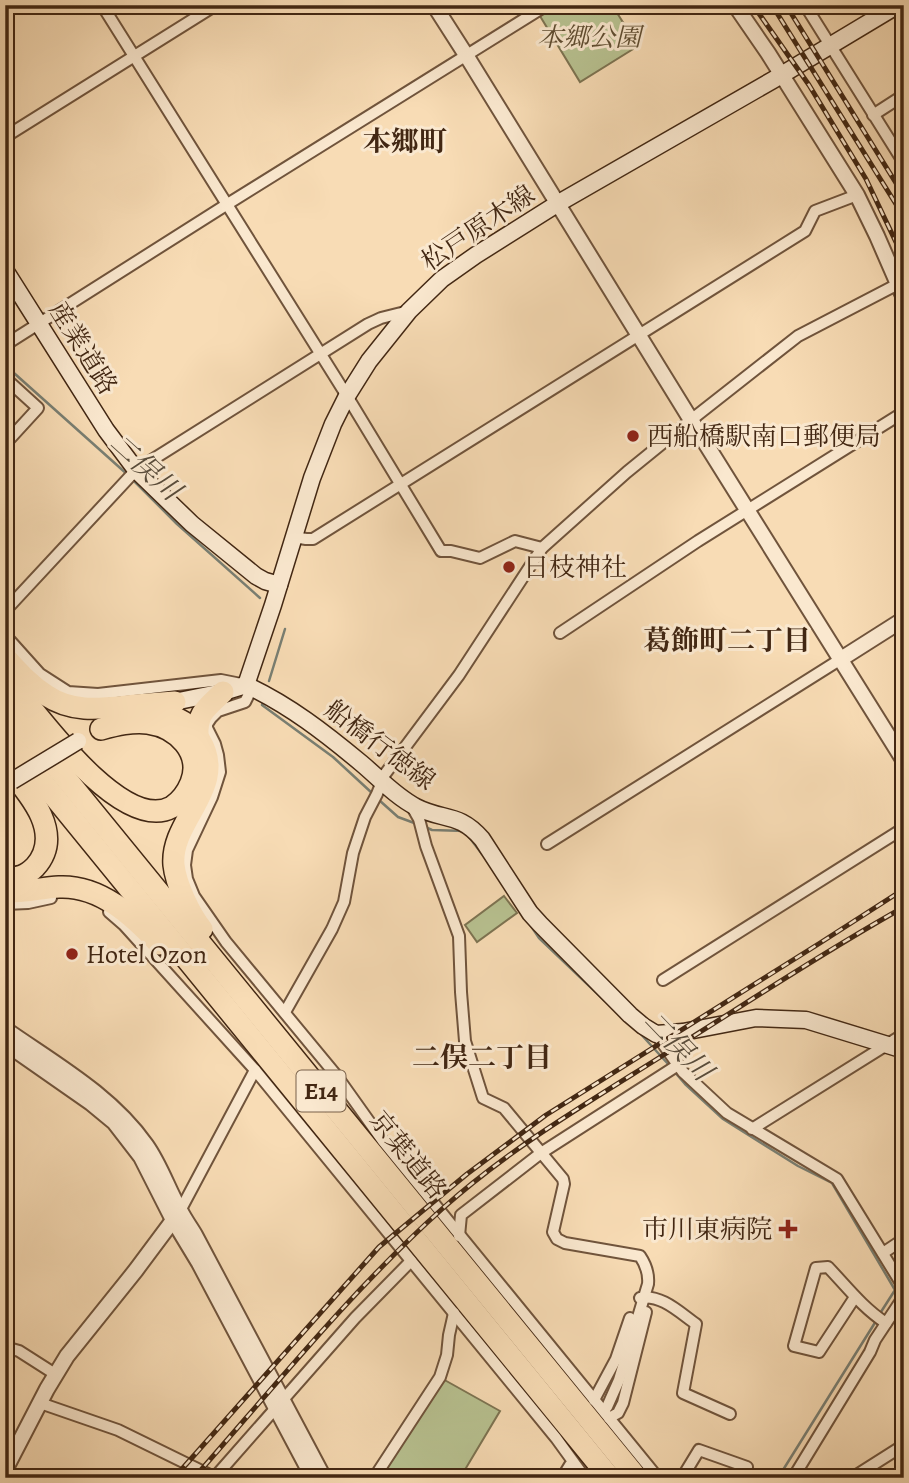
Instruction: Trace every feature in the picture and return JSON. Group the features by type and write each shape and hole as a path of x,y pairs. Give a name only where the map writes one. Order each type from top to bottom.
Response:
{"highway":[{"path":"5,657 32,685 64,705 100,710 174,702"},
{"path":"5,675 80,765 97,781 134,806 145,810 163,811 181,800 195,771 194,758 179,736 150,723 101,729"},
{"path":"198,735 200,716 223,692"},
{"name":"京葉道路","path":"5,704 610,1478"},
{"path":"129,716 156,714 175,717 188,725 203,744 208,777 204,790 183,828 174,865 184,898 197,923 237,971 258,1030"},
{"name":"京葉道路","path":"5,736 637,1478"},
{"path":"5,877 24,876 32,870 38,864 46,843 39,808 32,797 8,777"},
{"path":"5,892 72,887 99,894 146,930 197,987 258,1030"}],"main road":[{"name":"松戸原木線","path":"246,685 321,452 347,396 369,361 409,311 442,279 475,255 557,204 898,5"},
{"name":"産業道路","path":"5,270 106,430 136,470 192,524 256,576 279,585"},
{"name":"船橋行徳線","path":"246,685 266,694 334,741 378,792 433,814 458,820 474,829 530,913 630,1015 656,1034"},
{"path":"8,777 129,716 246,685"},
{"path":"656,1034 683,1032 756,1018 794,1019 817,1023 896,1047"}],"street":[{"path":"102,5 441,551 480,558 515,541 542,548"},
{"path":"5,137 216,5"},
{"path":"433,5 904,761"},
{"path":"5,345 547,5"},
{"path":"736,5 857,195 904,298"},
{"path":"805,5 904,163"},
{"path":"873,115 904,95"},
{"path":"294,537 313,539 805,231 815,211 857,195"},
{"path":"285,1012 332,929 344,902 353,852 365,817 389,768 459,674 542,548 627,472 798,336 898,284"},
{"path":"5,611 136,470 380,318 409,311"},
{"path":"5,378 38,408 5,444"},
{"path":"560,633 698,541 904,412"},
{"path":"547,844 904,619"},
{"path":"5,635 40,674 68,692 98,694 221,680 246,685 249,689 244,702 218,711 207,724 218,755 220,772 212,797 190,844 185,865 194,896 207,917 336,1075 383,1141 594,1400 608,1413 658,1478"},
{"path":"410,804 419,819 426,846 459,936 465,1041 482,1098 504,1108 563,1179 553,1232 557,1240 640,1256 645,1264 649,1277 608,1413"},
{"path":"663,980 904,828"},
{"path":"5,904 57,897 89,901 102,907 124,925 255,1070 556,1438 584,1478"},
{"path":"5,1029 94,1091 126,1119 154,1158 177,1216"},
{"path":"656,1034 683,1072 727,1113 837,1180 904,1288"},
{"path":"752,1129 896,1047 904,1034"},
{"path":"5,1042 92,1103 114,1122 133,1145 177,1216 195,1235 313,1478"},
{"path":"459,1236 461,1216 541,1153 678,1065"},
{"path":"5,1469 67,1356 177,1216 255,1070"},
{"path":"883,1252 904,1240"},
{"path":"40,1403 118,1430 216,1477 355,1318 411,1261"},
{"path":"855,1297 819,1352 794,1346 816,1268 828,1267 869,1312 886,1323"},
{"path":"793,1478 904,1296"},
{"path":"594,1400 616,1359 636,1299 644,1297 660,1299 696,1324 683,1393 730,1414"},
{"path":"374,1478 440,1377 447,1355 454,1313"},
{"path":"5,1347 19,1351 55,1374"},
{"path":"279,1404 324,1478"},
{"path":"852,1478 904,1446"},
{"path":"679,1478 699,1450 747,1467"},
{"path":"562,1478 570,1465"}],"green space":[{"name":"本郷公園","path":"557,5 612,5 638,46 580,82 540,16"},
{"path":"504,896 517,913 477,942 465,925"},
{"path":"441,1378 500,1411 460,1478 378,1478"}],"waterway":[{"name":"二俣川","path":"5,365 128,475"},
{"name":"二俣川","path":"133,480 177,524 260,598"},
{"name":"二俣川","path":"269,681 285,629"},
{"name":"二俣川","path":"264,699 262,705 333,757 372,793"},
{"name":"二俣川","path":"379,800 398,817 417,824"},
{"name":"二俣川","path":"423,826 432,830 465,831"},
{"name":"二俣川","path":"469,837 482,854"},
{"name":"二俣川","path":"529,923 539,938 605,1001"},
{"name":"二俣川","path":"638,1031 669,1065"},
{"name":"二俣川","path":"673,1070 723,1119 798,1166 832,1183 895,1290 879,1315"},
{"name":"二俣川","path":"778,1478 876,1321"}],"railway":[{"path":"753,5 809,85 866,179 904,259"},
{"path":"772,5 904,217"},
{"path":"786,5 904,196"},
{"path":"174,1478 379,1247 467,1174 546,1115 904,889"},
{"path":"194,1478 377,1272 469,1186 584,1105 904,907"}],"place":[{"name":"西船橋駅南口郵便局","path":"633,436"},
{"name":"日枝神社","path":"509,567"},
{"name":"Hotel Ozon","path":"72,954"},
{"name":"市川東病院","path":"788,1229"}],"district":[{"name":"本郷町","path":"405,142"},
{"name":"葛飾町二丁目","path":"727,641"},
{"name":"二俣二丁目","path":"482,1058"}]}
